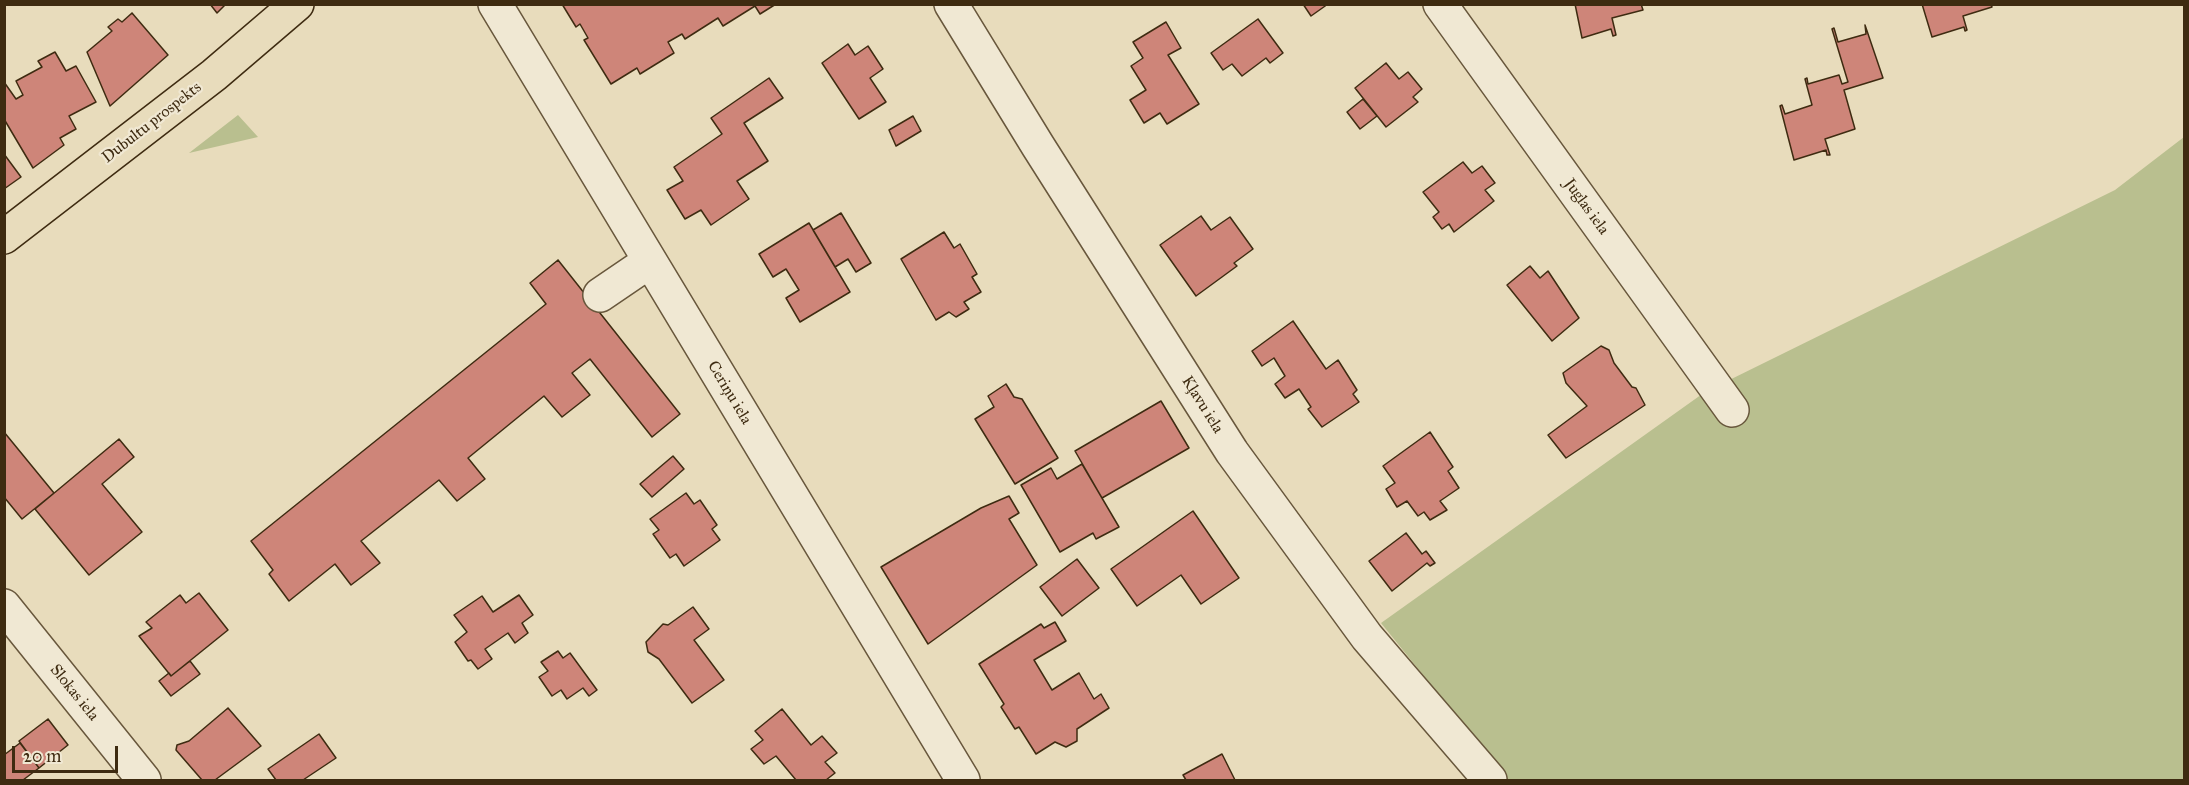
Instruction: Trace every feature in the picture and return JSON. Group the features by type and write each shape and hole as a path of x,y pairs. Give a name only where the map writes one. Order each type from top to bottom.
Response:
{"main road":[{"name":"Dubultu prospekts","path":"4,237 214,75 297,4"}],"street":[{"name":"Ceriņu iela","path":"495,4 963,780"},
{"name":"Kļavu iela","path":"951,4 1232,452 1367,637 1490,780"},
{"name":"Juglas iela","path":"1440,4 1732,410"},
{"path":"600,296 650,261"},
{"name":"Slokas iela","path":"4,606 144,780"}],"green space":[{"path":"238,115 258,137 189,153"},
{"path":"2184,137 2184,780 1508,780 1381,623 1705,392 2115,190"}],"building":[{"path":"210,4 226,4 217,13"},
{"path":"562,4 776,4 760,14 755,6 723,26 718,18 685,39 682,34 668,42 674,53 640,74 637,68 611,84 584,40 588,38 580,24 576,27"},
{"path":"1303,4 1328,4 1311,16"},
{"path":"1575,4 1641,4 1643,10 1612,18 1616,35 1613,36 1611,29 1582,38"},
{"path":"1922,4 1991,4 1992,7 1963,16 1967,30 1965,31 1964,27 1932,37"},
{"path":"132,13 168,55 110,106 87,52 112,31 108,27 118,19 122,22"},
{"path":"1258,19 1283,53 1270,63 1266,58 1242,76 1232,64 1223,70 1211,53"},
{"path":"1166,22 1181,48 1168,55 1199,104 1167,124 1160,113 1144,123 1130,100 1146,90 1131,66 1143,58 1133,42"},
{"path":"1865,25 1883,78 1844,90 1855,129 1825,139 1830,155 1827,155 1826,150 1794,160 1780,106 1782,105 1785,114 1812,105 1805,79 1807,78 1808,84 1839,75 1842,84 1848,82 1832,29 1834,28 1838,42 1866,34"},
{"path":"848,44 855,55 868,46 883,69 870,78 886,102 859,119 822,63"},
{"path":"55,52 66,71 76,66 96,102 69,116 76,129 60,138 64,145 33,168 4,119 4,82 16,99 23,95 16,81 42,67 38,61"},
{"path":"1386,63 1399,79 1408,72 1422,89 1413,97 1418,102 1386,127 1355,88"},
{"path":"769,78 783,98 744,123 768,161 737,181 749,199 711,225 701,210 685,219 667,190 683,181 674,167 722,134 711,118"},
{"path":"1363,99 1377,116 1360,129 1347,112"},
{"path":"913,116 921,131 896,146 889,130"},
{"path":"4,154 21,177 4,189"},
{"path":"1463,162 1472,173 1482,166 1495,183 1485,190 1494,201 1454,232 1449,224 1442,229 1433,217 1439,212 1423,192"},
{"path":"841,213 871,263 856,272 848,259 835,267 813,230"},
{"path":"1201,216 1211,230 1230,217 1253,249 1234,263 1237,266 1196,296 1160,245"},
{"path":"809,223 850,292 800,322 786,298 799,290 786,269 773,277 759,254"},
{"path":"944,232 954,248 960,244 977,274 972,277 981,292 964,302 969,309 956,317 949,312 936,320 901,259"},
{"path":"558,260 680,414 652,437 590,359 572,373 590,395 562,417 544,396 468,458 485,479 457,501 439,480 361,541 380,563 351,585 335,564 289,601 269,574 273,570 251,541 546,304 530,283"},
{"path":"1530,266 1540,278 1548,271 1579,318 1552,341 1507,285"},
{"path":"1293,321 1326,369 1338,360 1357,390 1353,394 1359,402 1322,427 1308,409 1311,407 1299,389 1285,398 1275,384 1285,376 1274,358 1262,366 1252,351"},
{"path":"1601,346 1609,350 1614,363 1632,387 1636,388 1645,405 1566,458 1548,435 1587,406 1566,383 1563,373"},
{"path":"1006,384 1014,397 1022,399 1058,458 1015,484 975,419 994,407 988,396"},
{"path":"1161,401 1189,448 1102,498 1075,451"},
{"path":"4,432 54,493 22,519 4,497"},
{"path":"1430,432 1453,467 1448,471 1459,488 1440,501 1447,510 1430,520 1424,512 1418,516 1407,501 1397,507 1386,489 1395,483 1383,466"},
{"path":"119,439 134,457 102,484 142,532 89,575 35,509"},
{"path":"673,456 684,469 652,497 640,484"},
{"path":"1082,464 1119,527 1096,539 1093,533 1060,552 1021,485 1051,468 1057,479"},
{"path":"686,493 694,504 700,500 717,525 712,529 720,540 684,566 676,554 670,558 653,534 659,530 650,519"},
{"path":"1009,496 1019,513 1009,519 1037,565 928,644 881,567 981,508"},
{"path":"1193,511 1239,578 1201,604 1181,575 1137,606 1111,569"},
{"path":"1406,533 1422,554 1426,551 1435,563 1430,566 1427,563 1392,591 1369,561"},
{"path":"1077,559 1099,588 1062,616 1040,587"},
{"path":"199,593 228,630 171,676 139,636 152,628 146,622 180,595 186,603"},
{"path":"519,595 533,615 522,623 528,633 515,643 508,633 485,649 492,659 478,669 471,660 468,661 455,642 467,632 454,615 482,596 493,612"},
{"path":"693,607 709,629 694,640 724,680 692,703 659,659 648,652 646,642 663,624 668,625"},
{"path":"1055,622 1066,641 1034,660 1052,690 1079,673 1094,699 1101,694 1109,708 1077,729 1077,741 1066,747 1055,742 1036,754 1019,727 1015,729 1001,707 1004,704 979,664 1041,624 1044,628"},
{"path":"558,651 563,658 570,653 597,690 589,696 583,688 567,699 561,690 552,696 539,677 548,671 541,662"},
{"path":"190,661 200,674 171,696 159,681 169,673 171,676"},
{"path":"228,708 261,746 215,780 202,780 176,750 177,745 189,741"},
{"path":"782,709 811,745 822,736 837,753 825,762 835,773 826,780 796,780 776,756 764,764 751,749 763,740 755,731"},
{"path":"48,719 68,745 39,768 19,741"},
{"path":"319,734 336,758 303,780 276,780 268,769"},
{"path":"20,743 39,768 23,780 5,780 4,755"},
{"path":"1222,754 1235,780 1186,780 1183,775"}]}
